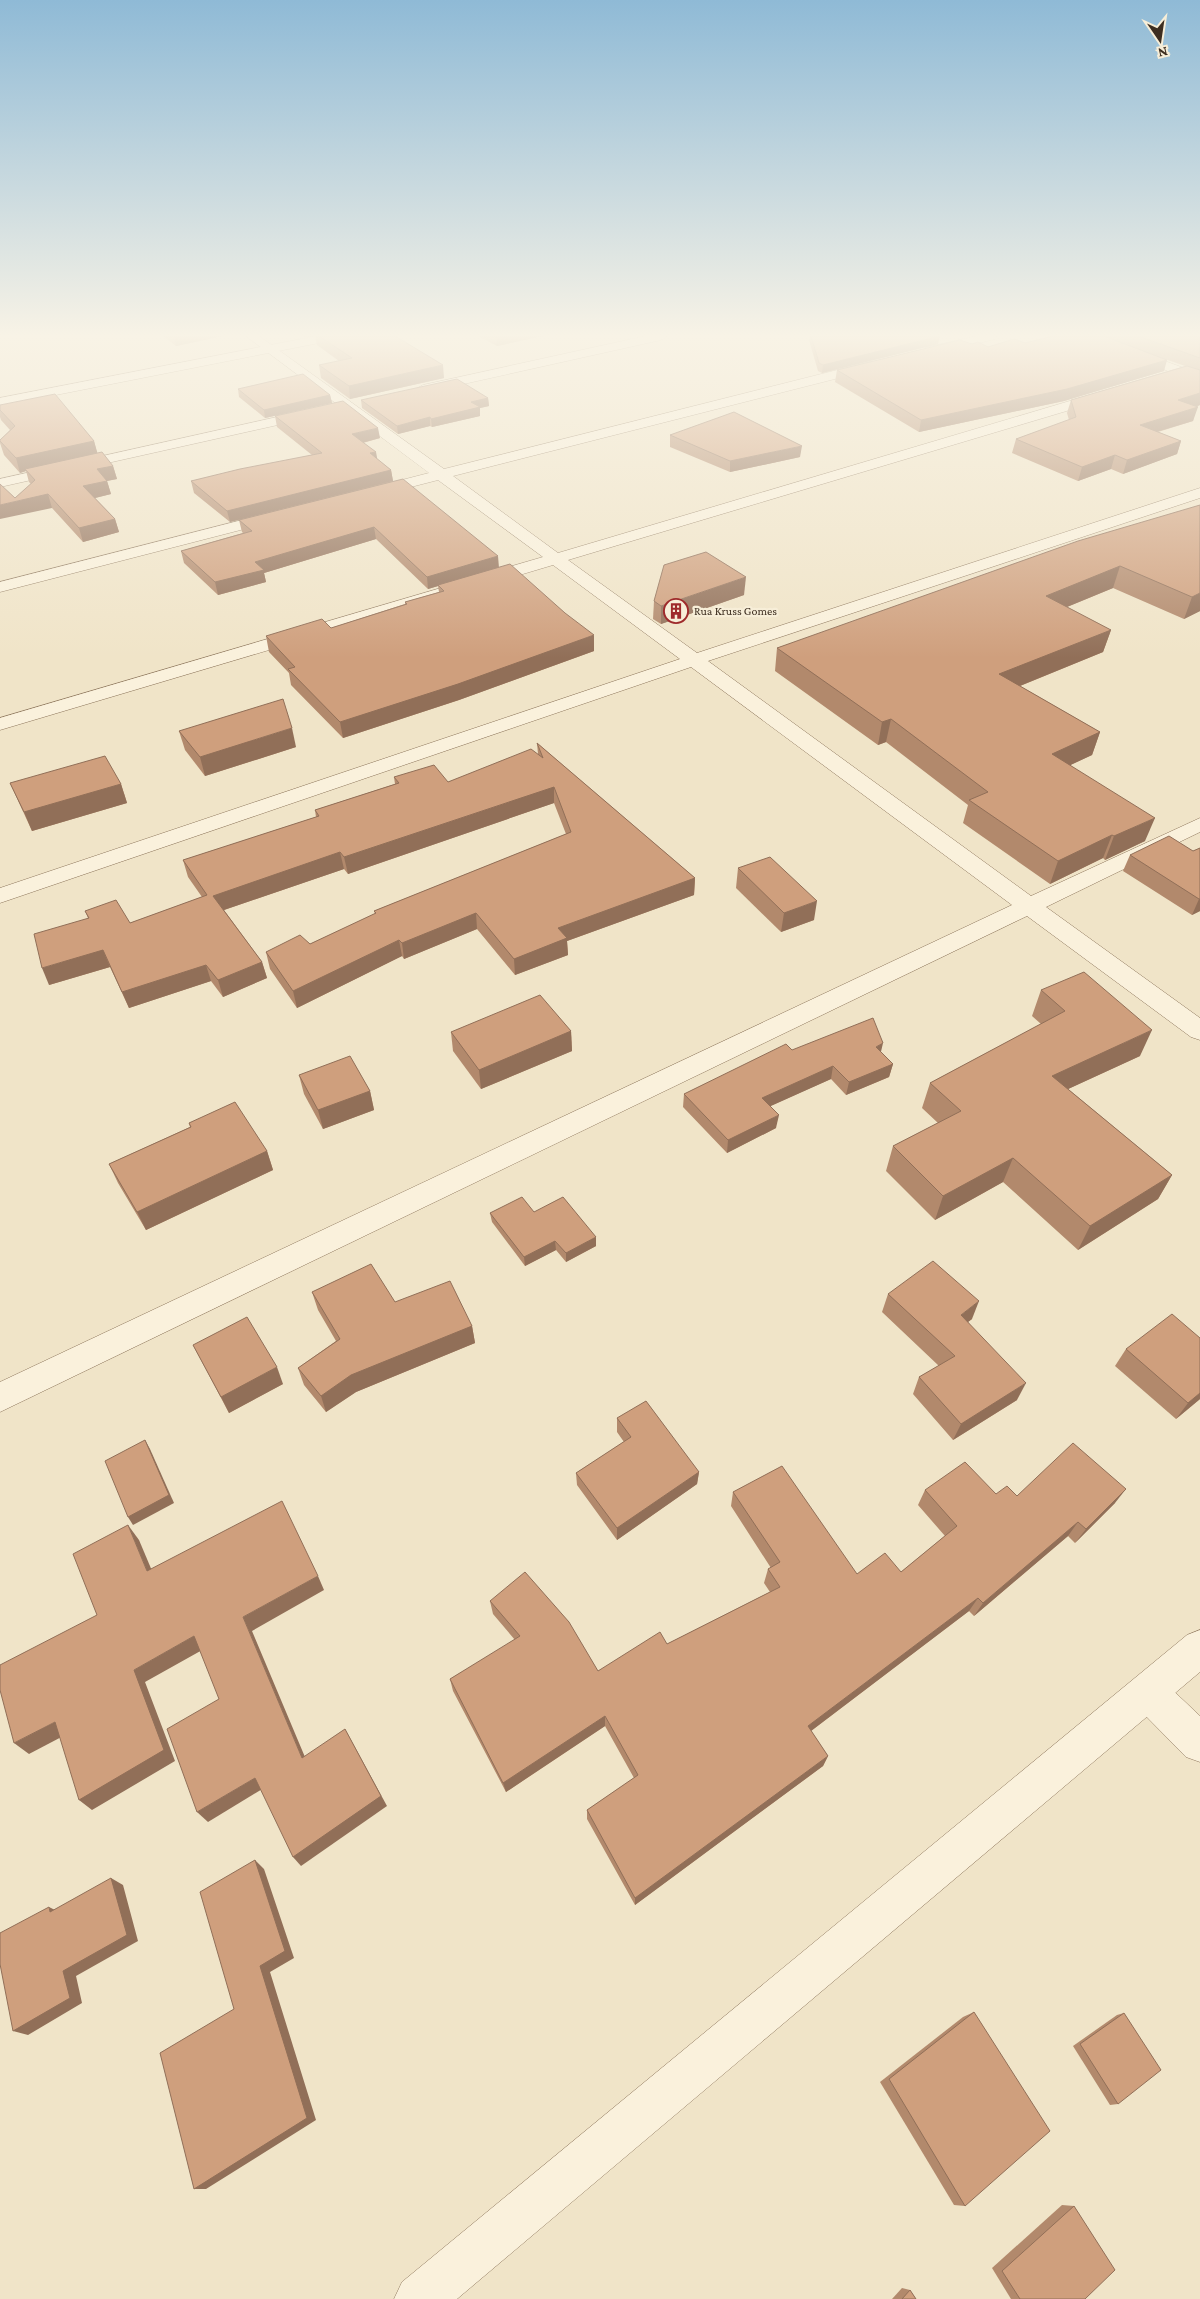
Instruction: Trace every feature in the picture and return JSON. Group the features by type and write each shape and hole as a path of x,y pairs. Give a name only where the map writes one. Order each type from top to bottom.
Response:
{"street":[{"path":"0,483 179,443"},
{"path":"399,443 1200,1031"},
{"path":"355,497 566,443"},
{"path":"0,724 944,443"},
{"path":"0,896 694,660 1200,493"},
{"path":"0,587 288,514"},
{"path":"0,1398 1200,824"},
{"path":"419,2299 1200,1648"},
{"path":"1148,1692 1200,1743"}],"building":[{"path":"2,443 84,443 16,458"},
{"path":"310,443 364,443 376,452 370,453 391,470 227,511 191,481 240,469 322,453"},
{"path":"689,443 797,443 802,446 730,461"},
{"path":"1026,443 1175,443 1127,460 1115,455 1082,467"},
{"path":"102,452 113,466 97,469 107,481 83,486 115,519 79,528 48,494 0,505 0,484 15,498 35,480 25,469"},
{"path":"403,479 498,556 427,577 374,527 255,562 264,570 215,582 181,551 252,531 239,520"},
{"path":"1200,505 1200,593 1192,597 1120,566 1046,596 1111,630 999,674 1100,732 1052,754 1155,818 1114,836 1112,835 1058,861 969,800 988,792 891,719 882,722 777,648 1078,541"},
{"path":"706,552 746,577 661,606 654,601 664,565"},
{"path":"510,564 565,613 594,635 458,684 340,722 288,669 295,667 266,636 322,619 331,628 407,604 405,602 444,591 438,585"},
{"path":"283,699 292,728 200,757 179,731"},
{"path":"537,743 695,878 558,928 567,938 514,959 476,913 402,943 399,940 293,991 266,952 300,935 310,944 376,913 374,911 571,832 554,787 344,857 340,852 213,896 262,962 218,980 206,965 122,992 103,950 42,968 34,934 89,918 85,911 116,900 130,923 207,895 183,860 319,816 315,810 399,783 394,777 434,765 448,782 531,749 543,758"},
{"path":"105,756 121,784 24,812 10,783"},
{"path":"1169,836 1193,851 1200,848 1200,899 1130,855"},
{"path":"770,857 817,901 784,913 738,868"},
{"path":"1084,972 1152,1030 1052,1076 1172,1175 1090,1226 1013,1158 943,1196 893,1146 961,1111 930,1083 1065,1011 1041,990"},
{"path":"540,995 571,1031 479,1070 451,1032"},
{"path":"873,1018 883,1043 876,1047 893,1064 849,1082 833,1066 762,1098 779,1115 728,1140 684,1094 786,1044 792,1050"},
{"path":"350,1056 370,1091 318,1110 299,1075"},
{"path":"235,1102 267,1151 137,1212 109,1164 191,1127 189,1123"},
{"path":"522,1197 534,1212 563,1197 596,1237 566,1253 555,1241 524,1257 490,1213"},
{"path":"933,1261 979,1301 961,1315 1026,1383 961,1424 919,1377 955,1356 888,1294"},
{"path":"371,1264 395,1302 450,1281 472,1326 351,1375 321,1396 298,1368 340,1339 312,1292"},
{"path":"1172,1314 1200,1338 1200,1393 1188,1403 1126,1349"},
{"path":"247,1317 277,1367 221,1397 193,1345"},
{"path":"646,1401 699,1472 617,1528 576,1473 631,1437 617,1418"},
{"path":"145,1440 169,1495 128,1517 105,1461"},
{"path":"1073,1443 1126,1489 1086,1529 1078,1522 983,1603 978,1598 808,1726 828,1756 635,1898 587,1810 638,1775 605,1716 503,1783 450,1679 520,1636 490,1601 525,1572 569,1622 598,1671 660,1632 667,1644 780,1587 768,1569 780,1562 733,1492 782,1466 857,1574 885,1553 901,1572 957,1526 925,1490 965,1462 996,1494 1007,1486 1017,1496"},
{"path":"282,1501 318,1576 243,1617 302,1758 345,1729 381,1796 293,1857 255,1778 197,1812 167,1729 219,1699 194,1636 134,1670 164,1750 79,1800 55,1722 14,1743 0,1690 0,1665 97,1615 73,1554 128,1525 147,1571"},
{"path":"255,1860 285,1951 260,1966 307,2118 194,2189 160,2053 234,2009 200,1892"},
{"path":"111,1878 127,1935 63,1971 70,1998 13,2031 0,1964 0,1933 49,1907 50,1912"},
{"path":"974,2012 1050,2131 965,2206 889,2079"},
{"path":"1124,2013 1161,2070 1118,2104 1080,2044"},
{"path":"1074,2206 1115,2270 1085,2299 1020,2299 1002,2271"},
{"path":"910,2290 916,2299 902,2299"}],"place":[{"name":"Rua Kruss Gomes","path":"676,611"}]}
